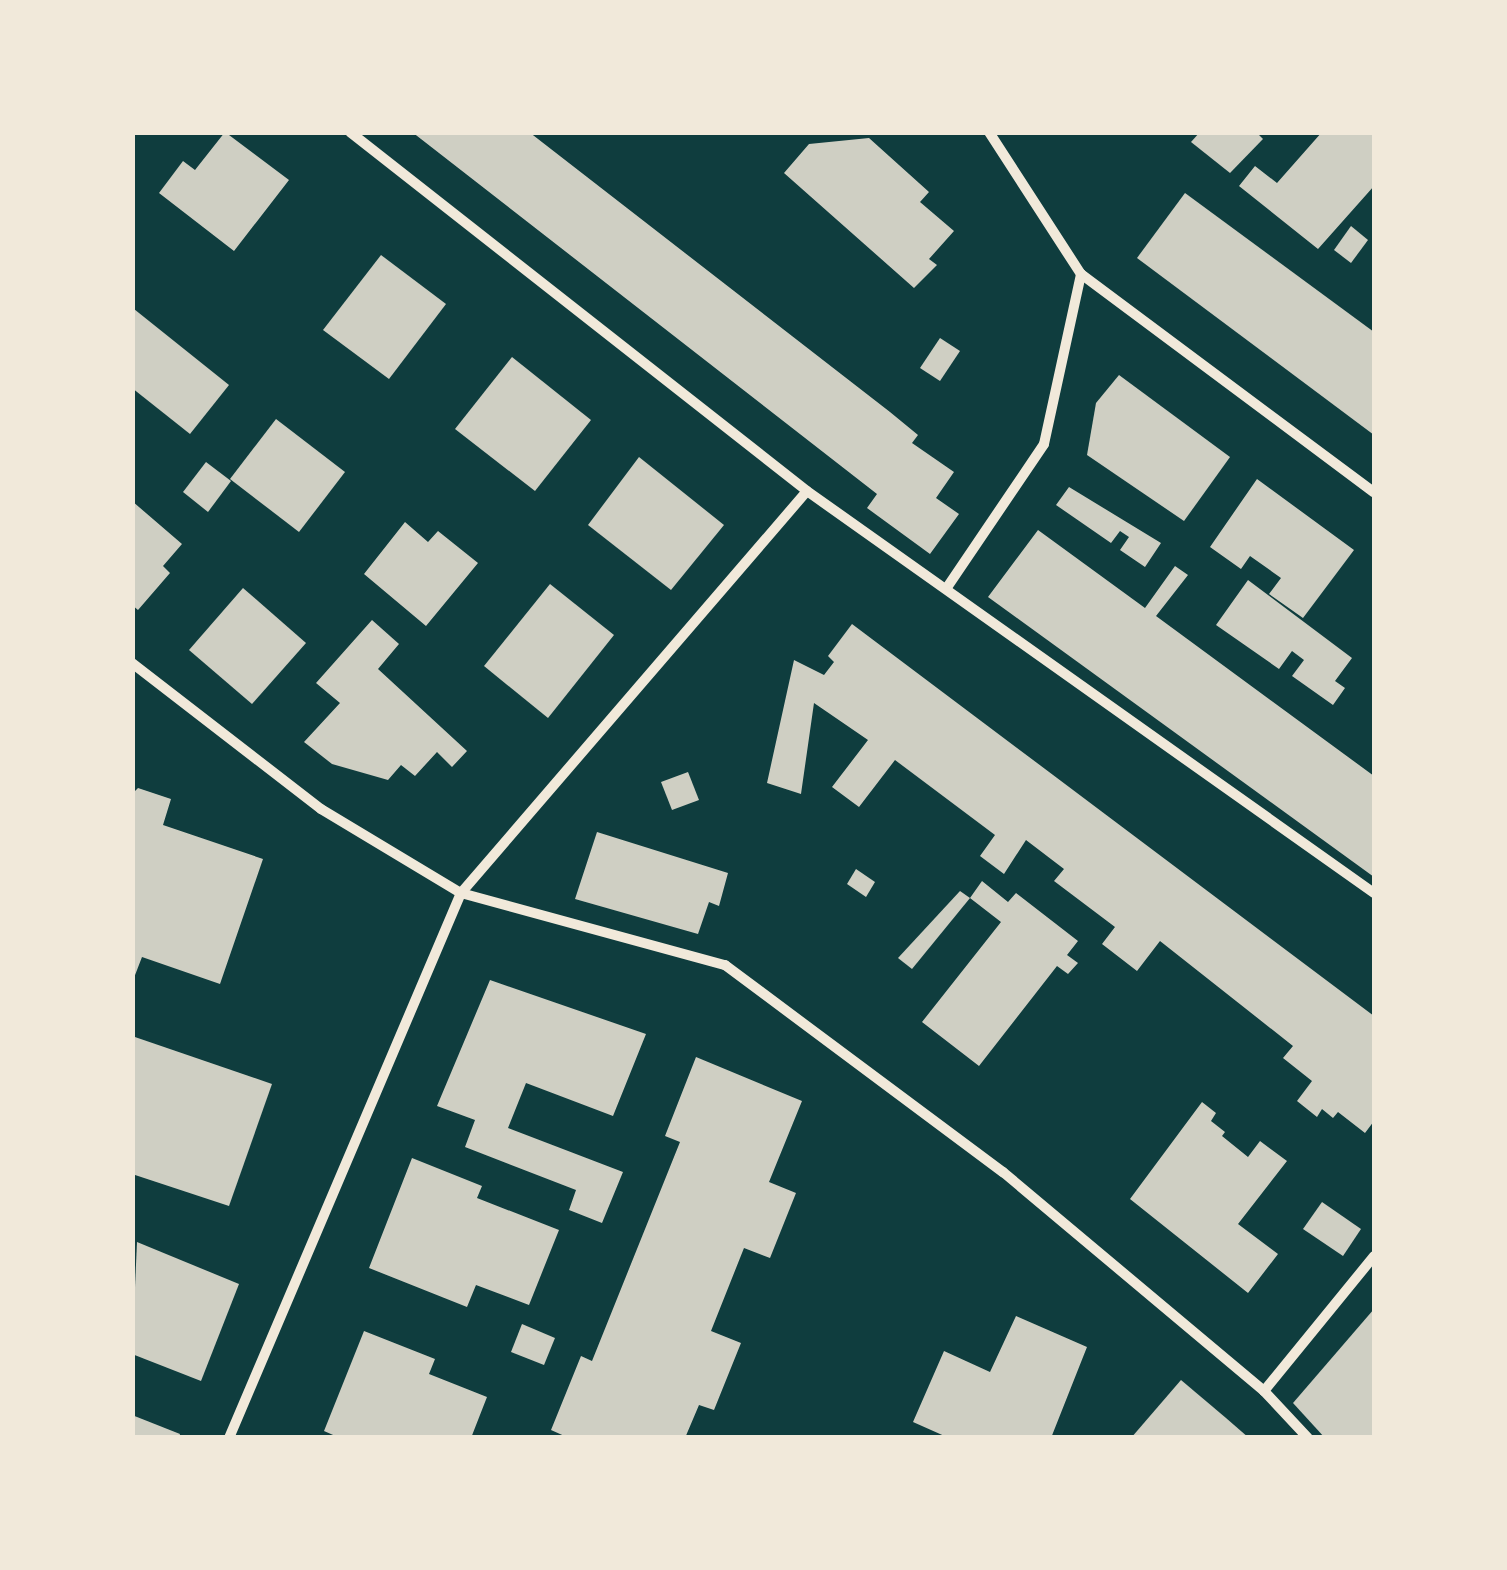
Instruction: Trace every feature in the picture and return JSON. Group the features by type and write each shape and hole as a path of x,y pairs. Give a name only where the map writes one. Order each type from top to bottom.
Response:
{"street":[{"path":"350,132 807,491 948,586 1374,893"},
{"path":"989,132 1081,274 1374,492"},
{"path":"948,586 1044,444 1081,274"},
{"path":"229,1438 461,893 807,491"},
{"path":"132,663 322,809 461,893 725,965 1002,1172 1264,1391 1308,1438"},
{"path":"1264,1391 1374,1256"}],"building":[{"path":"225,132 289,180 234,251 159,193 183,161 195,170"},
{"path":"412,132 529,132 890,412 918,435 912,443 954,472 936,498 959,514 930,554 867,508 877,494"},
{"path":"1200,132 1256,132 1263,139 1230,173 1191,142"},
{"path":"1322,132 1374,132 1374,186 1318,249 1239,186 1255,166 1277,183"},
{"path":"869,138 929,192 920,202 954,231 929,259 937,265 914,288 784,173 809,144"},
{"path":"1185,193 1374,332 1374,435 1137,258"},
{"path":"1351,226 1368,240 1351,263 1334,250"},
{"path":"381,255 446,304 389,379 323,330"},
{"path":"134,309 229,385 190,434 132,388"},
{"path":"940,338 960,351 940,381 920,368"},
{"path":"512,357 591,420 535,491 455,429"},
{"path":"1119,375 1230,457 1184,521 1087,455 1096,403"},
{"path":"276,419 345,472 299,532 230,479"},
{"path":"639,457 724,525 671,590 588,525"},
{"path":"206,462 231,481 208,512 183,492"},
{"path":"1257,479 1354,550 1303,618 1269,594 1281,578 1250,556 1241,569 1210,547"},
{"path":"1069,487 1161,543 1145,567 1120,550 1129,537 1120,531 1111,543 1056,505"},
{"path":"132,501 182,544 163,566 170,573 138,610 132,605"},
{"path":"405,522 428,542 438,531 478,563 426,626 364,574"},
{"path":"1038,530 1145,608 1175,566 1188,575 1156,616 1374,776 1374,877 988,597"},
{"path":"1248,580 1352,658 1335,681 1345,688 1333,705 1292,676 1304,660 1292,651 1279,669 1216,625"},
{"path":"550,584 614,635 548,718 484,666"},
{"path":"243,588 306,643 252,704 189,650"},
{"path":"372,620 399,644 378,669 467,751 452,767 437,752 415,776 401,765 388,780 332,764 304,742 340,703 316,683"},
{"path":"852,624 1374,1016 1374,1121 1365,1133 1338,1112 1333,1118 1322,1109 1317,1117 1297,1101 1312,1081 1283,1058 1293,1046 1160,941 1137,971 1102,944 1115,927 1054,881 1064,869 1026,840 1004,874 980,856 995,835 895,760 859,807 832,787 868,740 814,703 801,794 767,783 794,660 824,675 834,662 828,656"},
{"path":"688,772 699,800 672,810 661,782"},
{"path":"138,788 171,799 163,825 263,859 220,984 142,957 132,983 132,794"},
{"path":"597,832 728,873 719,906 709,902 698,934 575,899"},
{"path":"856,869 875,882 866,897 847,884"},
{"path":"982,881 1008,902 1016,893 1078,941 1067,955 1078,963 1068,974 1057,966 979,1066 922,1022 1001,922 970,898"},
{"path":"960,891 970,898 912,969 898,958"},
{"path":"490,980 646,1034 613,1116 526,1083 508,1128 623,1172 602,1223 569,1210 576,1190 465,1147 475,1120 437,1106"},
{"path":"132,1036 272,1084 229,1206 132,1174"},
{"path":"696,1057 802,1101 769,1182 796,1193 770,1258 744,1248 711,1331 741,1343 714,1410 699,1405 685,1438 569,1438 551,1430 581,1356 592,1361 680,1142 665,1136"},
{"path":"1202,1102 1216,1113 1211,1121 1225,1132 1222,1136 1248,1157 1260,1141 1287,1161 1238,1224 1278,1254 1248,1293 1130,1199"},
{"path":"412,1158 482,1186 477,1198 559,1230 529,1305 476,1285 467,1307 369,1268"},
{"path":"1322,1202 1361,1229 1343,1256 1303,1229"},
{"path":"137,1242 239,1284 201,1381 132,1354"},
{"path":"1374,1309 1374,1438 1325,1438 1293,1403"},
{"path":"1016,1316 1087,1347 1051,1438 949,1438 913,1422 944,1351 990,1372"},
{"path":"522,1324 555,1338 544,1365 511,1352"},
{"path":"364,1331 435,1359 429,1374 487,1397 471,1438 340,1438 324,1431"},
{"path":"1181,1380 1226,1418 1249,1438 1131,1438"},
{"path":"132,1415 180,1434 179,1438 132,1438"}]}
